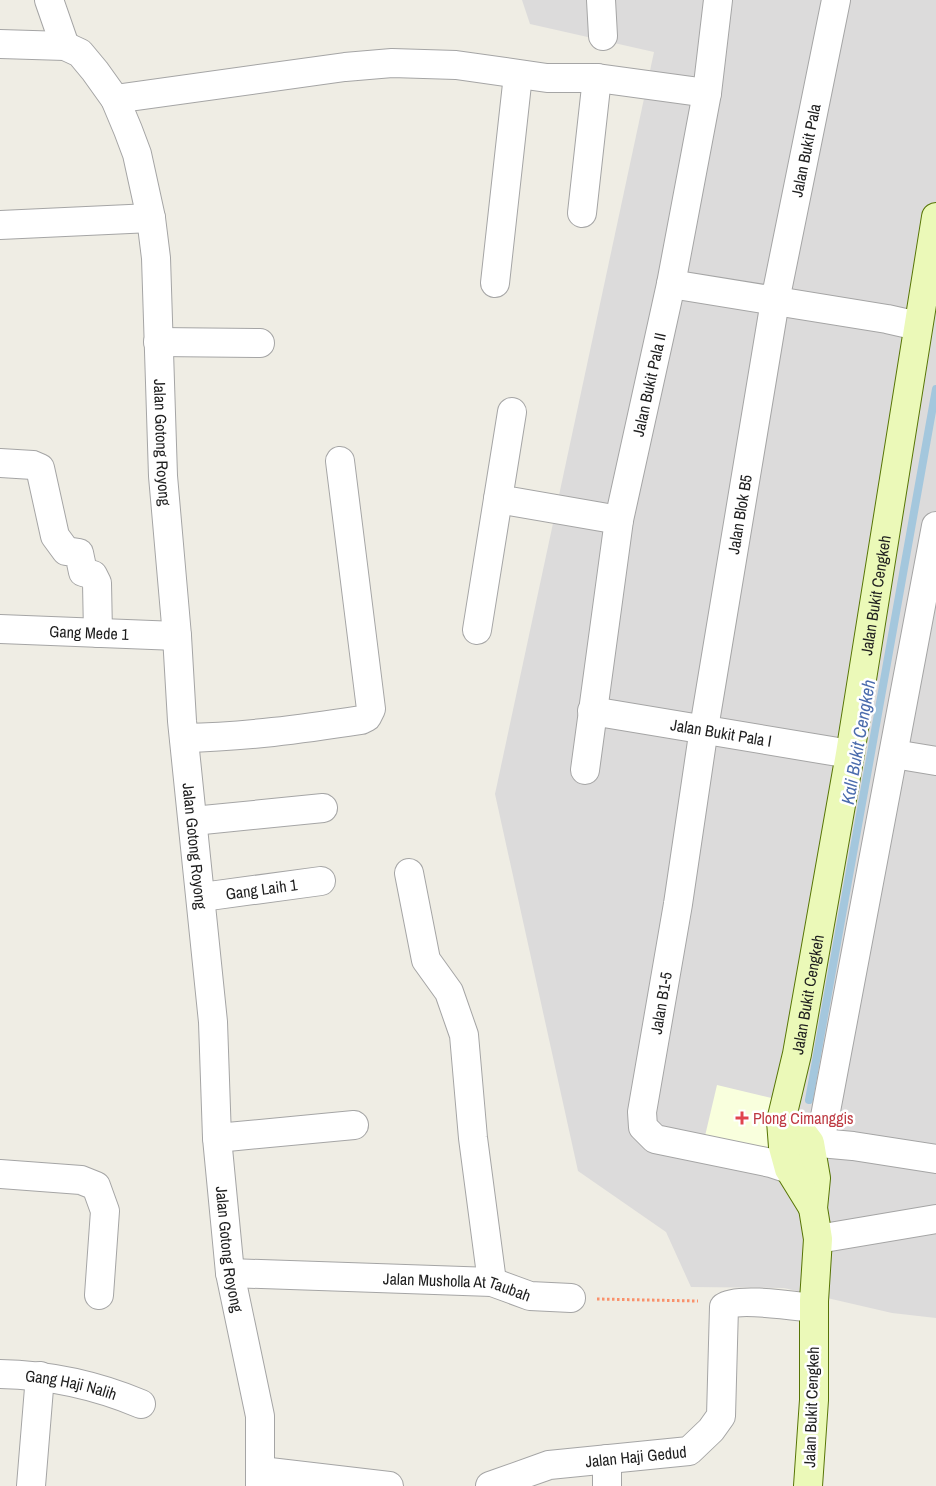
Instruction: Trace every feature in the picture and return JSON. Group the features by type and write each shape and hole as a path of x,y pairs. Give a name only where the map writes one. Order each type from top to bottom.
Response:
{"street":[{"path":"0,44 65,46 49,0"},
{"path":"601,0 604,36"},
{"name":"Jalan Bukit Pala II","path":"586,770 592,711 619,520 671,284 707,93 718,0"},
{"name":"Jalan Bukit Pala","path":"775,301 836,0"},
{"name":"Jalan Gotong Royong","path":"65,46 80,53 115,99 137,154 151,218 156,258 163,476 184,738 202,897 214,1030 217,1138 230,1273 260,1416 260,1478"},
{"path":"115,99 212,84 376,64 456,65 518,75 597,78 707,93"},
{"path":"495,284 518,75"},
{"path":"582,213 597,78"},
{"name":"Jalan Bukit Cengkeh","path":"813,1208 789,1169 783,1147 781,1121 797,1054 850,754 936,217"},
{"path":"0,225 151,218"},
{"path":"671,284 887,318 918,326"},
{"name":"Jalan Blok B5","path":"704,728 775,301"},
{"path":"158,342 260,343"},
{"path":"477,630 512,412"},
{"path":"184,738 240,736 297,730 361,720 370,714 371,709 340,461"},
{"path":"0,464 33,464 40,468 55,536 66,550 79,553 83,572 93,575 97,583 98,632"},
{"path":"498,499 619,520"},
{"name":"Jalan Bukit Cengkeh","path":"808,1486 814,1400 814,1308 818,1239 813,1208 816,1178 815,1143 894,754 936,526"},
{"name":"Gang Mede 1","path":"0,629 177,636"},
{"name":"Jalan Bukit Pala I","path":"592,711 704,728 850,754"},
{"name":"Jalan B1-5","path":"704,728 678,904 642,1112 643,1127 655,1139 771,1163 789,1169"},
{"path":"894,754 936,761"},
{"path":"193,821 323,808"},
{"path":"409,873 426,960 449,992 464,1035 473,1138 492,1282"},
{"name":"Gang Laih 1","path":"202,897 321,881"},
{"path":"781,1121 815,1143 853,1146 936,1159"},
{"path":"217,1138 354,1125"},
{"path":"0,1174 81,1180 96,1186 105,1211 99,1295"},
{"path":"818,1239 936,1219"},
{"name":"Jalan Musholla At Taubah","path":"230,1273 492,1282 530,1296 571,1298"},
{"name":"Jalan Haji Gedud","path":"490,1486 550,1465 688,1451 711,1430 721,1416 723,1309 728,1304 742,1303 814,1308"},
{"name":"Gang Haji Nalih","path":"0,1374 40,1376 115,1393 141,1404"},
{"path":"31,1486 40,1376"},
{"path":"606,1459 607,1486"},
{"path":"260,1478 389,1486"}],"path":[{"path":"571,1298 683,1301"}],"shaded area":[{"path":"522,0 936,0 936,1318 892,1313 784,1288 691,1287 666,1232 578,1171 495,794 654,52 530,24"},
{"name":"Plong Cimanggis","path":"717,1085 780,1100 767,1151 705,1136"}],"waterway":[{"name":"Kali Bukit Cengkeh","path":"809,1100 936,389"}],"place":[{"name":"Plong Cimanggis","path":"742,1118"}]}
